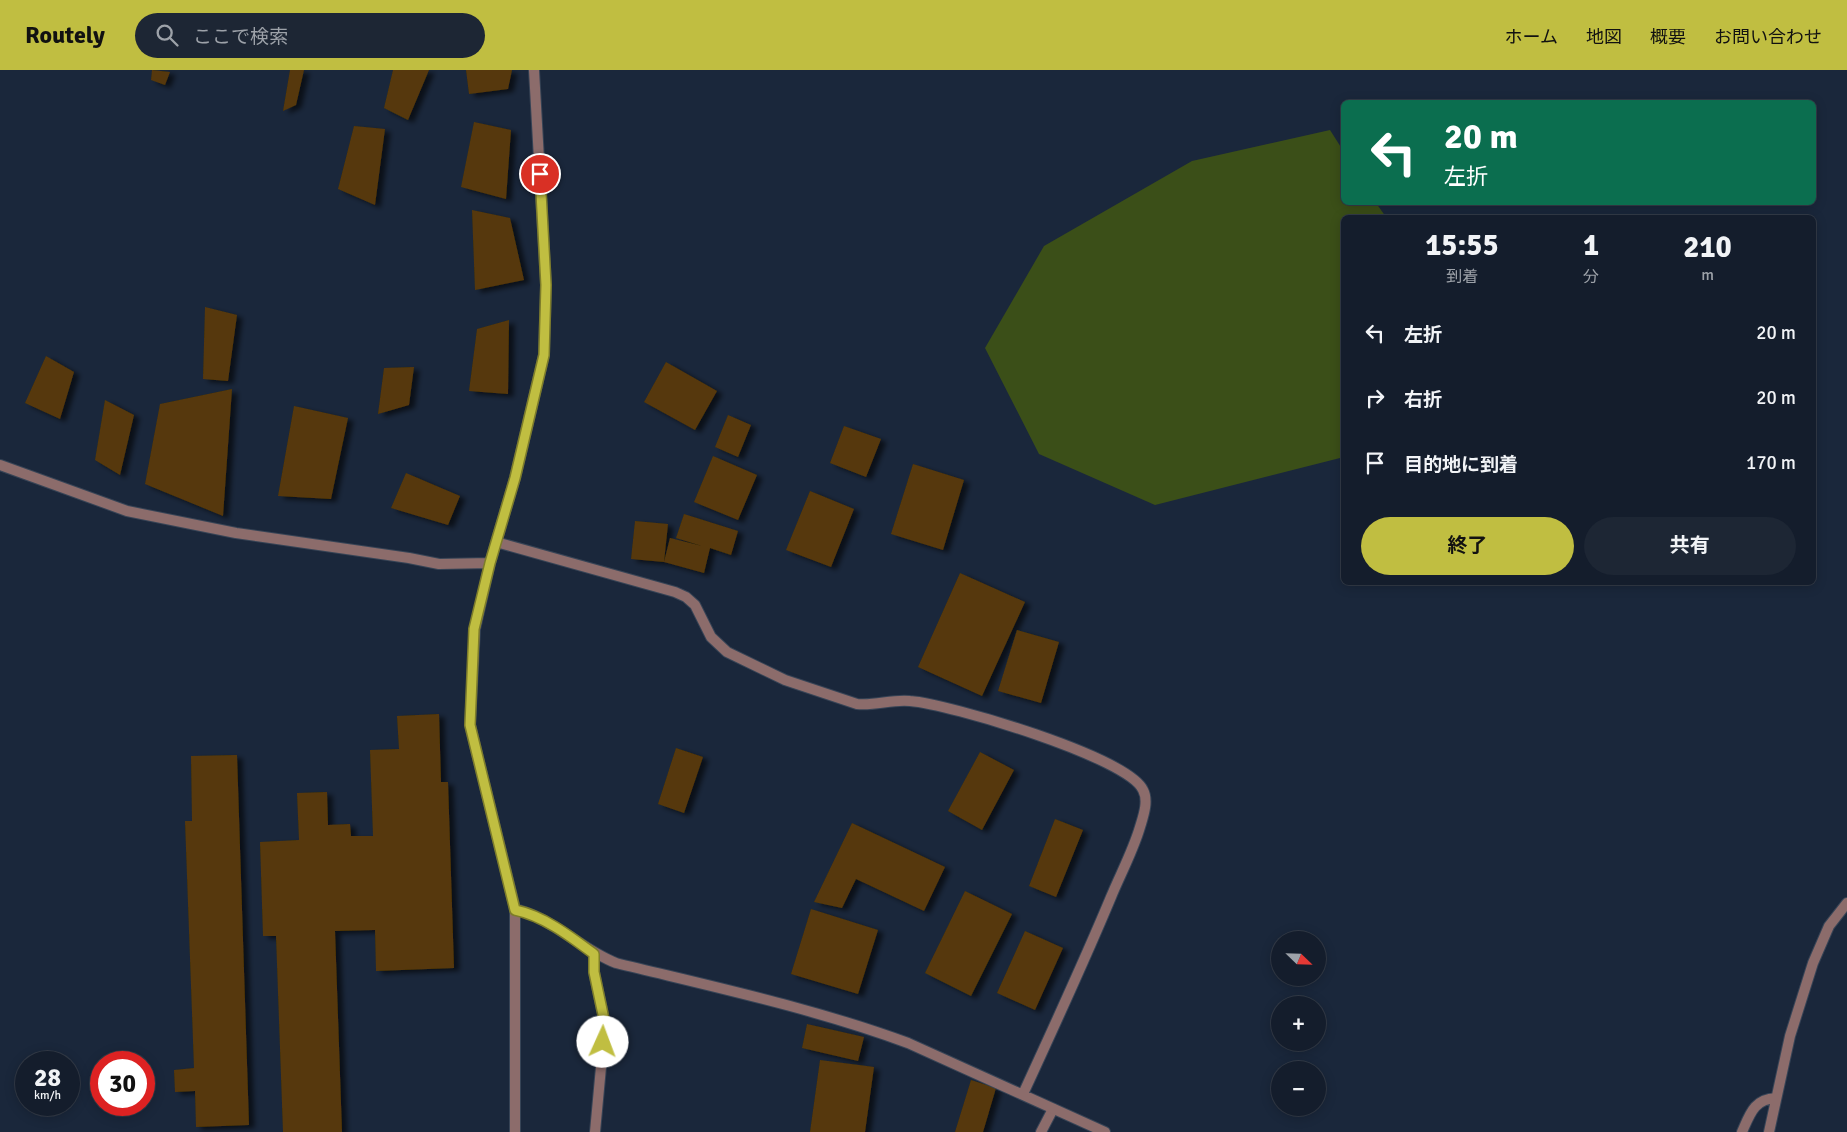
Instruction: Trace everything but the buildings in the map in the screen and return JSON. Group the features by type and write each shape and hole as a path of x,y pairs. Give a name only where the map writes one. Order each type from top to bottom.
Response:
{"street":[{"path":"515,1132 515,910 470,725 474,629 490,563 515,478 544,355 546,285 534,70"},
{"path":"0,465 127,511 236,533 439,564 490,563"},
{"path":"496,542 675,592 686,597 695,605 711,637 727,652 786,680 857,704 869,705 909,700 1019,728 1080,751 1131,777 1144,790 1145,805 1139,830 1092,942 1022,1094"},
{"path":"1769,1132 1790,1036 1813,963 1829,926 1847,903"},
{"path":"515,910 525,912 550,924 594,954 616,963 766,1000 876,1031 908,1043 1105,1132"},
{"path":"594,954 594,972 605,1024 595,1132"},
{"path":"1742,1132 1749,1116 1757,1105 1765,1098 1776,1098"},
{"path":"1041,1132 1054,1109"}],"green space":[{"path":"1330,130 1341,147 1341,205 1377,205 1385,215 1341,215 1341,458 1155,505 1039,454 985,348 1044,246 1192,161"}],"route":[{"path":"540,174 546,285 544,355 515,478 490,563 474,629 470,725 515,910 535,916 550,924 594,954 594,972 605,1024 603,1042"}]}
